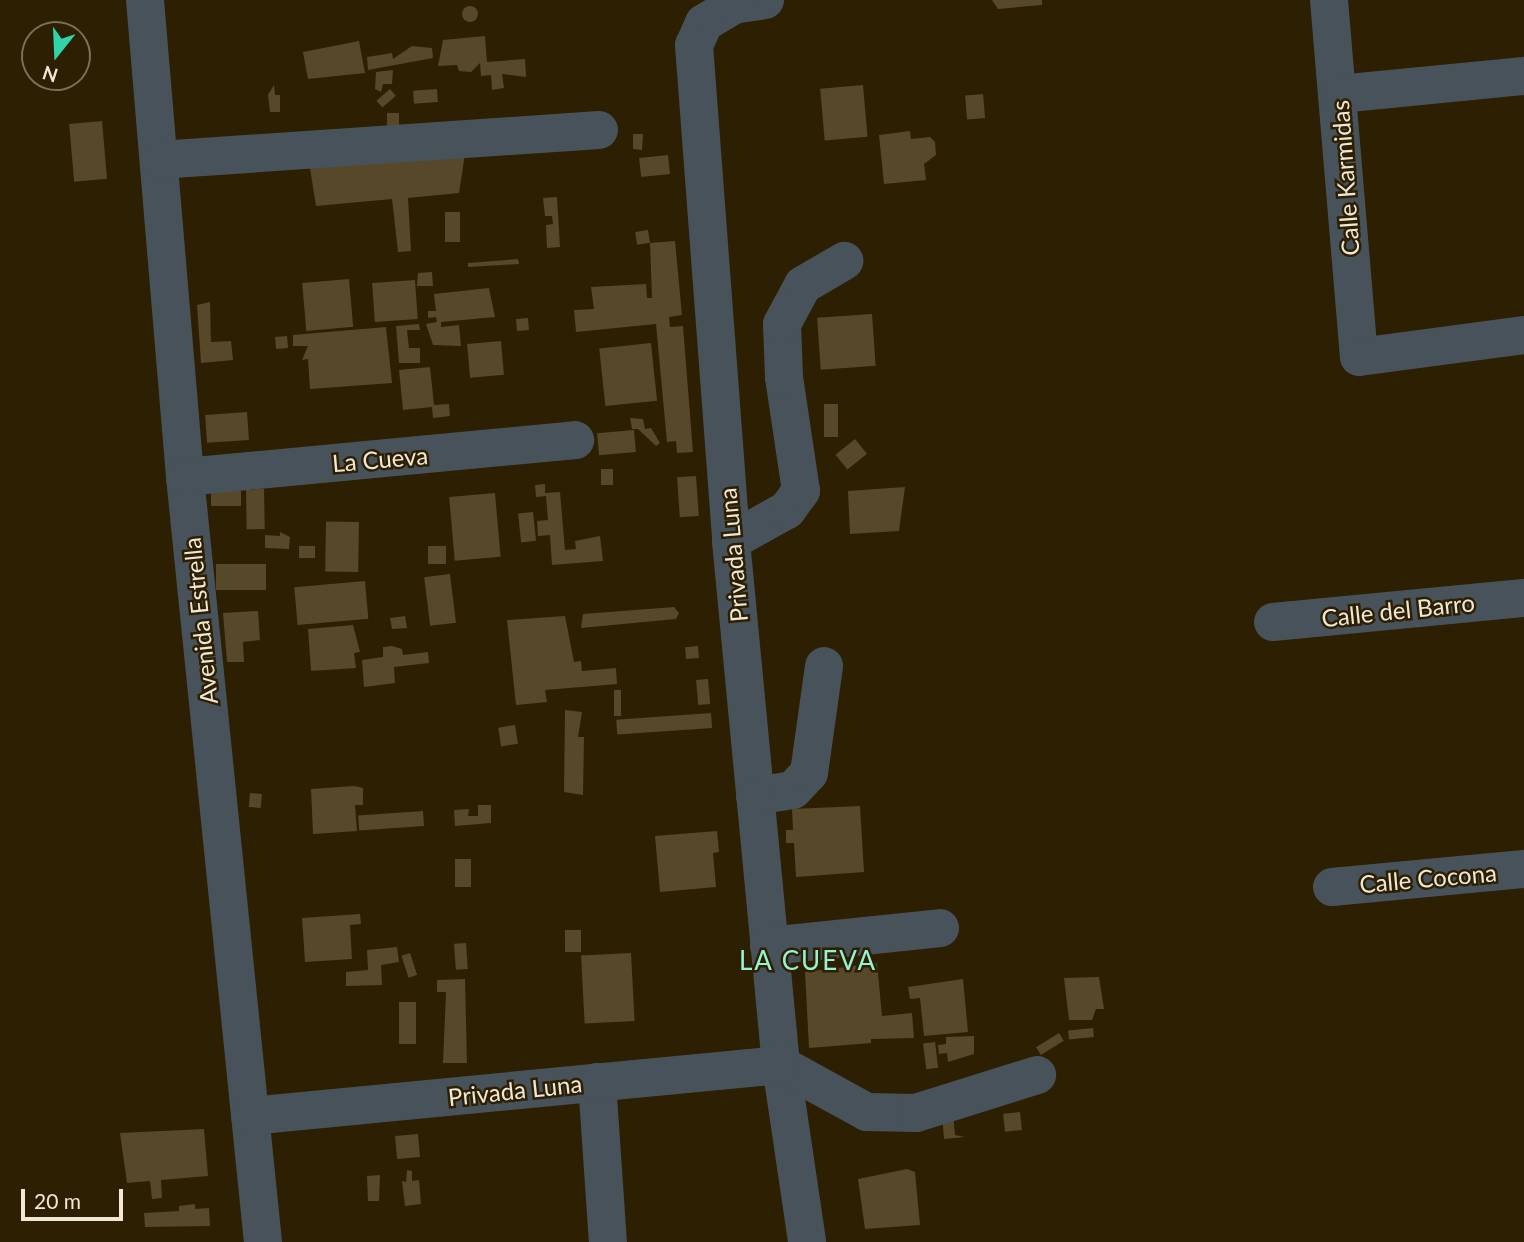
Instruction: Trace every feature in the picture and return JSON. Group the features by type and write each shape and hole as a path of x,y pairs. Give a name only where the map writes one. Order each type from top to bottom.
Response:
{"street":[{"name":"Avenida Estrella","path":"145,0 185,477 263,1242"},
{"name":"Privada Luna","path":"765,0 734,5 704,23 694,45 731,541 769,946 781,1065 807,1242"},
{"name":"Calle Karmidas","path":"1329,0 1359,357 1524,335"},
{"path":"1339,94 1524,76"},
{"path":"159,160 599,131"},
{"path":"731,541 787,510 801,491 784,377 782,324 803,285 844,261"},
{"name":"La Cueva","path":"185,477 575,440"},
{"name":"Calle del Barro","path":"1273,622 1524,598"},
{"path":"755,796 793,790 809,773 824,666"},
{"name":"Calle Cocona","path":"1332,887 1524,869"},
{"path":"769,946 940,928"},
{"path":"781,1065 867,1112 916,1113 1037,1075"},
{"name":"Privada Luna","path":"250,1116 781,1065"},
{"path":"597,1082 608,1242"}],"building":[{"path":"992,0 1042,0 1042,5 998,9"},
{"path":"470,6 478,14 470,22 462,14"},
{"path":"485,36 487,62 525,59 526,77 502,74 504,88 492,90 491,75 481,76 480,63 471,72 459,71 457,65 438,66 443,40"},
{"path":"359,41 365,73 308,79 303,52"},
{"path":"412,46 432,48 433,58 368,70 367,57 392,53 393,59"},
{"path":"393,70 392,84 383,84 381,92 375,89 376,72"},
{"path":"274,85 275,95 280,95 280,112 270,112 268,95"},
{"path":"863,85 868,137 825,141 820,89"},
{"path":"390,89 396,96 382,108 376,101"},
{"path":"437,89 438,102 414,104 413,91"},
{"path":"983,94 985,118 967,119 965,96"},
{"path":"387,113 399,113 399,126 387,126"},
{"path":"102,121 107,179 74,182 69,124"},
{"path":"910,131 911,139 930,137 935,142 936,155 924,164 926,180 884,184 879,135"},
{"path":"633,134 643,134 642,150 633,149"},
{"path":"465,154 459,193 408,198 411,251 398,252 392,199 316,206 310,168"},
{"path":"668,155 670,174 641,177 639,158"},
{"path":"557,197 560,247 547,248 546,225 553,224 552,216 545,216 543,198"},
{"path":"445,212 460,212 460,242 445,242"},
{"path":"648,230 650,243 637,245 635,232"},
{"path":"675,241 682,315 669,317 670,327 683,326 693,452 677,453 676,441 667,442 656,324 576,332 574,310 594,309 591,287 646,284 647,298 652,298 650,243"},
{"path":"518,259 519,264 468,267 468,263"},
{"path":"432,272 433,286 417,286 418,273"},
{"path":"349,279 353,327 306,331 302,283"},
{"path":"415,280 418,319 375,322 372,283"},
{"path":"489,288 495,317 441,322 441,327 459,325 461,346 433,345 426,324 437,322 436,317 428,318 428,311 436,311 434,294"},
{"path":"210,302 211,342 231,341 233,360 201,363 197,305"},
{"path":"872,314 876,366 821,370 817,318"},
{"path":"528,318 529,330 517,331 516,319"},
{"path":"419,324 420,330 407,330 409,348 420,348 420,363 399,363 396,326"},
{"path":"386,327 392,383 310,389 308,359 302,360 308,346 293,346 293,335"},
{"path":"287,336 288,348 276,349 275,337"},
{"path":"501,341 504,375 470,378 467,344"},
{"path":"651,343 657,401 605,406 599,348"},
{"path":"430,367 434,405 449,404 450,416 433,418 432,407 403,410 399,370"},
{"path":"824,404 838,404 838,437 824,437"},
{"path":"247,412 249,440 207,443 205,415"},
{"path":"630,418 643,419 645,429 651,428 660,443 656,446 638,429 632,429"},
{"path":"634,430 636,452 599,455 597,433"},
{"path":"855,439 867,454 848,469 836,455"},
{"path":"601,469 613,469 613,485 601,485"},
{"path":"696,476 699,516 680,517 677,477"},
{"path":"545,484 545,493 560,492 565,550 576,549 575,541 600,536 603,561 552,565 550,535 538,536 537,521 548,520 546,496 536,497 535,485"},
{"path":"905,487 899,531 850,534 848,491"},
{"path":"246,489 264,489 265,529 247,529"},
{"path":"211,491 241,491 241,506 211,506"},
{"path":"495,493 501,557 455,561 449,497"},
{"path":"533,512 536,541 521,542 518,514"},
{"path":"326,521 359,522 358,572 325,571"},
{"path":"280,532 290,537 289,549 265,548 265,535 280,536"},
{"path":"299,546 315,546 315,558 299,558"},
{"path":"428,546 446,546 446,564 428,564"},
{"path":"216,564 266,564 266,590 216,590"},
{"path":"450,574 456,623 430,626 424,577"},
{"path":"365,581 368,619 298,625 294,587"},
{"path":"674,607 679,613 676,619 581,628 583,614"},
{"path":"258,611 260,640 243,642 244,662 227,662 223,613"},
{"path":"405,616 407,628 392,629 390,618"},
{"path":"565,616 574,662 581,661 582,671 616,668 617,684 545,690 547,702 516,705 507,620"},
{"path":"353,625 360,652 354,653 356,668 311,671 308,629"},
{"path":"698,646 699,658 686,659 685,647"},
{"path":"383,647 402,649 403,655 428,652 429,663 394,667 395,683 364,687 362,660 383,657"},
{"path":"708,679 710,704 698,705 696,680"},
{"path":"614,690 621,690 621,716 614,716"},
{"path":"565,710 582,712 578,737 584,737 583,795 564,792"},
{"path":"711,713 712,728 617,735 616,720"},
{"path":"515,725 518,744 501,746 498,728"},
{"path":"354,786 363,788 363,805 355,805 357,831 313,834 311,789"},
{"path":"250,793 262,794 261,808 249,807"},
{"path":"478,805 491,805 491,823 455,826 454,810 469,809 468,816 478,816"},
{"path":"860,806 864,872 796,877 794,843 786,843 786,830 793,830 792,809"},
{"path":"423,811 424,826 359,830 358,816"},
{"path":"717,831 719,852 713,853 716,887 660,892 655,836"},
{"path":"455,859 471,859 471,887 455,887"},
{"path":"360,914 361,924 350,925 352,959 305,962 302,918"},
{"path":"565,930 581,930 581,952 565,952"},
{"path":"466,943 468,969 456,970 454,944"},
{"path":"397,947 399,962 381,965 382,985 346,986 346,972 368,970 367,950"},
{"path":"410,953 417,975 409,978 401,956"},
{"path":"631,953 635,1021 585,1024 581,956"},
{"path":"877,963 882,1016 912,1013 914,1038 871,1039 871,1043 809,1048 805,972"},
{"path":"1099,977 1104,1009 1096,1009 1092,1020 1069,1020 1064,978"},
{"path":"465,979 467,1063 443,1063 446,992 437,992 437,980"},
{"path":"963,979 968,1032 924,1036 920,998 910,999 908,987"},
{"path":"399,1002 416,1002 416,1044 399,1044"},
{"path":"1093,1028 1094,1037 1069,1040 1068,1031"},
{"path":"1059,1033 1064,1041 1041,1055 1036,1047"},
{"path":"974,1036 974,1054 948,1062 947,1053 939,1054 938,1045 946,1044 946,1037"},
{"path":"935,1042 938,1068 926,1069 923,1043"},
{"path":"1020,1112 1022,1130 1005,1132 1003,1114"},
{"path":"953,1113 955,1135 965,1137 944,1139 942,1114"},
{"path":"204,1129 208,1176 161,1180 162,1198 152,1199 150,1181 127,1183 120,1133"},
{"path":"418,1134 420,1157 397,1159 395,1136"},
{"path":"907,1169 915,1172 920,1225 865,1229 858,1179"},
{"path":"407,1170 412,1171 412,1181 419,1180 421,1204 405,1206 402,1181 406,1182"},
{"path":"380,1175 379,1201 368,1201 367,1176"},
{"path":"195,1204 195,1209 209,1208 210,1226 145,1227 144,1213 179,1211 179,1206"}],"district":[{"name":"LA CUEVA","path":"808,961"}]}
